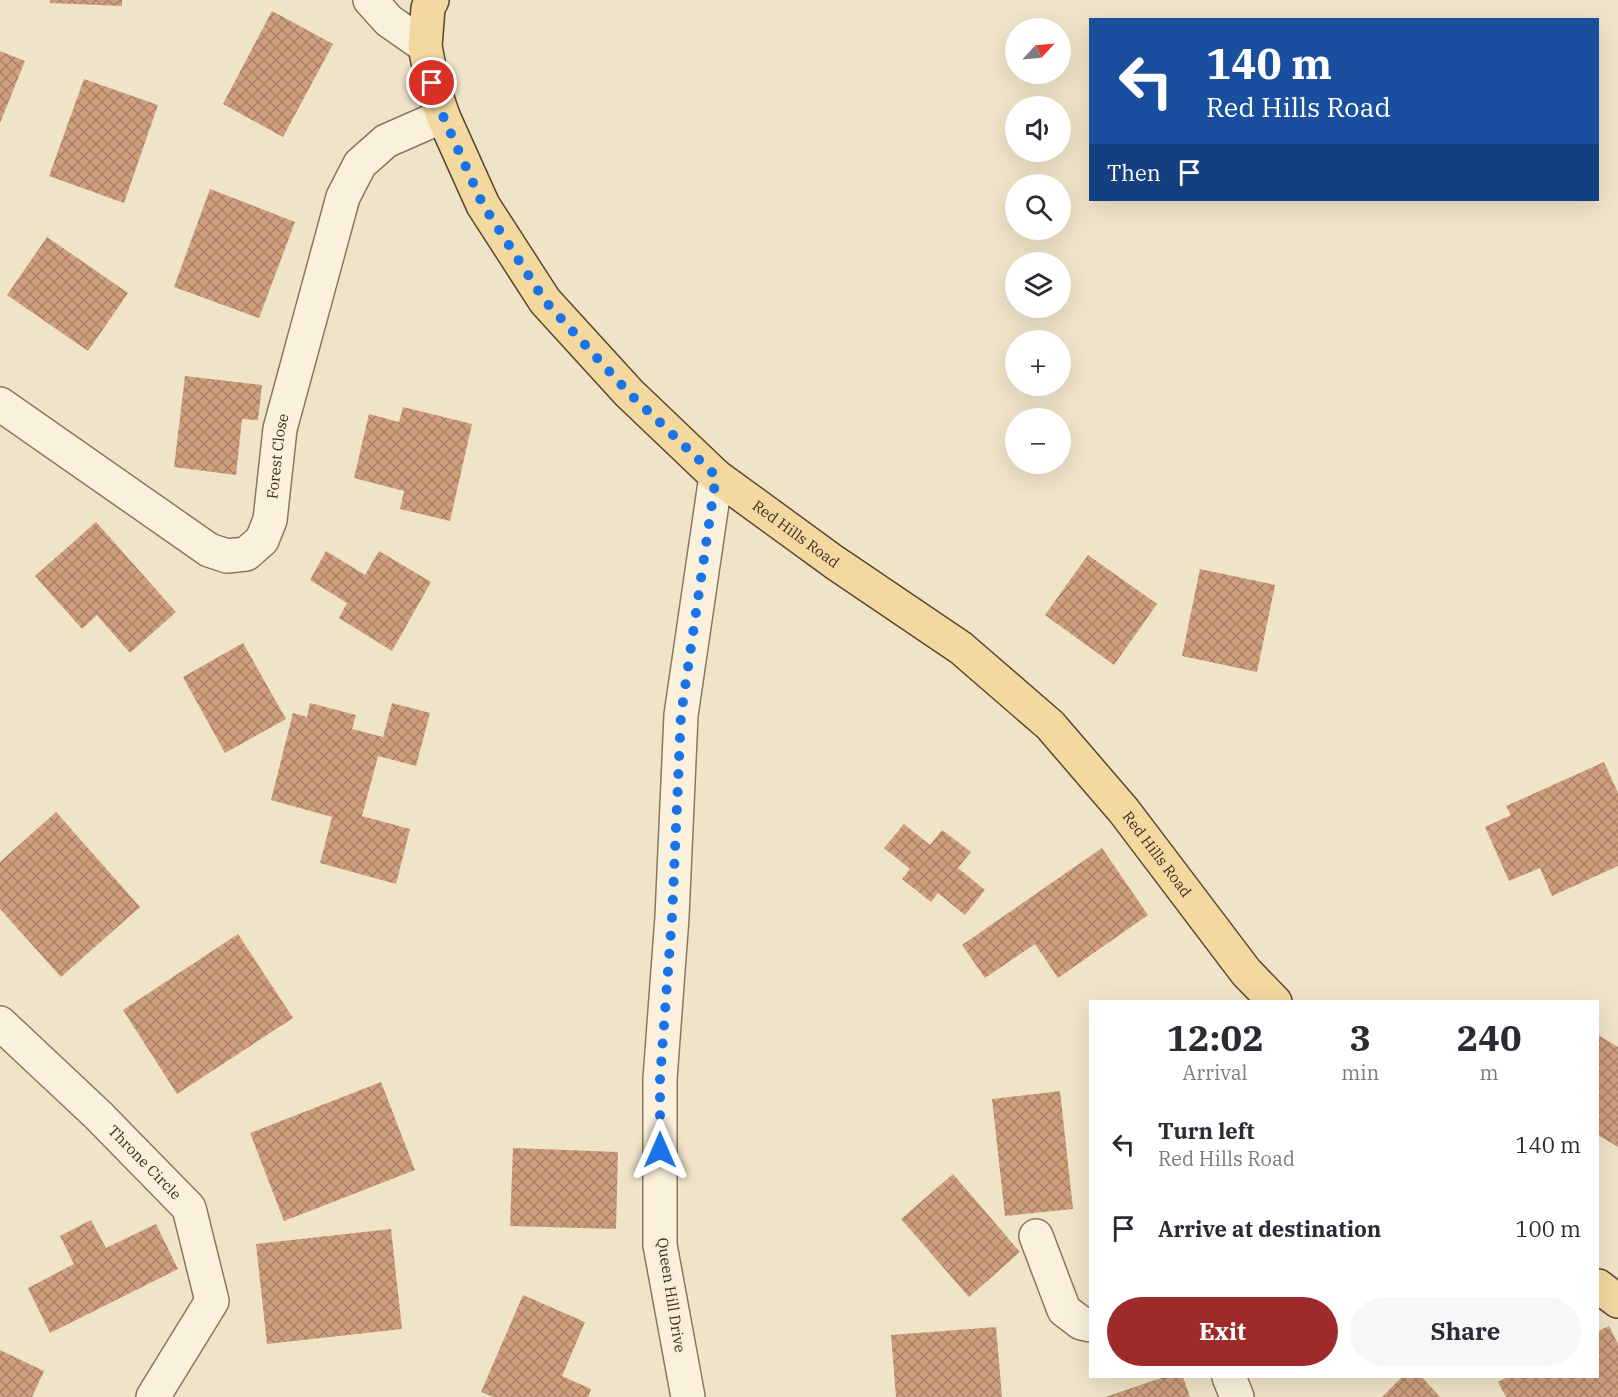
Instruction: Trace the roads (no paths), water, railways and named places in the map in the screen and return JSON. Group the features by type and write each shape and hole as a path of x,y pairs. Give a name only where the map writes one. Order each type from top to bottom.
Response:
{"main road":[{"name":"Red Hills Road","path":"432,0 428,8 425,46 432,83 443,116 483,205 545,301 629,393 716,476 834,562 961,648 1050,725 1124,811 1246,972 1273,1000"},
{"path":"1599,1287 1618,1301"}],"street":[{"path":"370,0 388,21 425,46"},
{"name":"Forest Close","path":"0,404 209,550 227,556 246,554 262,540 270,520 280,429 343,197 360,164 386,141 443,116"},
{"name":"Queen Hill Drive","path":"688,1397 660,1245 660,1079 672,917 681,715 716,476"},
{"name":"Throne Circle","path":"0,1023 98,1115 189,1208 212,1301 153,1397"},
{"path":"1036,1236 1064,1310 1082,1323 1089,1325"},
{"path":"1229,1378 1237,1397"}]}
